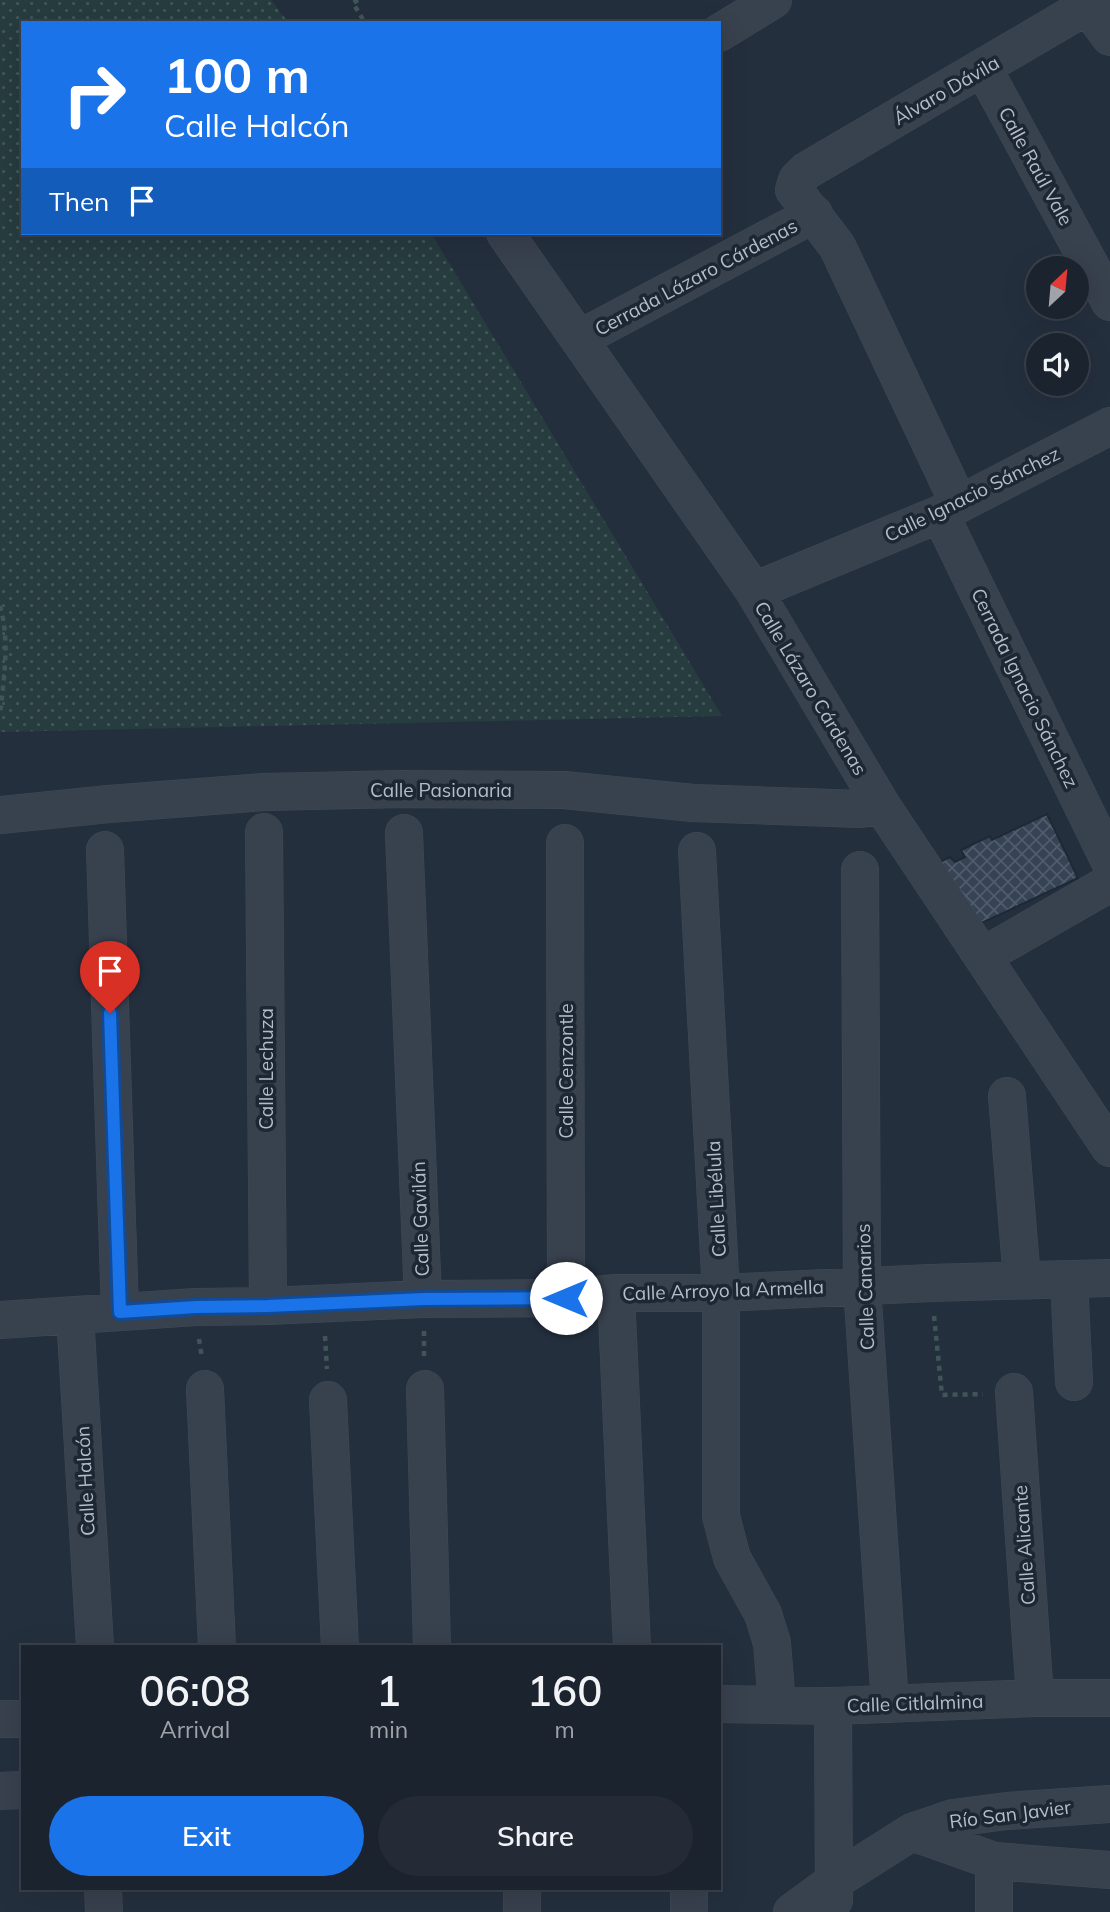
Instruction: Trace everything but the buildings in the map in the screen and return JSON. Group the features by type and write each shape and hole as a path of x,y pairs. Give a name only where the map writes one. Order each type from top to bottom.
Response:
{"street":[{"path":"721,32 773,0"},
{"path":"1091,3 1110,37"},
{"name":"Álvaro Dávila","path":"797,180 806,171 1091,3"},
{"name":"Calle Raúl Vale","path":"983,68 1110,302"},
{"name":"Cerrada Ignacio Sánchez","path":"797,180 794,190 837,246 949,509 1110,862"},
{"name":"Cerrada Lázaro Cárdenas","path":"579,339 814,214"},
{"name":"Calle Lázaro Cárdenas","path":"506,235 754,591 882,806 1110,1148"},
{"name":"Calle Ignacio Sánchez","path":"754,591 949,509 1110,426"},
{"name":"Calle Pasionaria","path":"0,815 264,792 402,789 564,790 694,803 861,809 882,806"},
{"name":"Calle Lechuza","path":"264,832 268,1306"},
{"name":"Calle Gavilán","path":"404,833 424,1299"},
{"name":"Calle Cenzontle","path":"565,843 566,1298"},
{"path":"105,850 120,1312"},
{"name":"Calle Libélula","path":"697,851 721,1293 721,1516 732,1558 763,1614 772,1643 777,1704"},
{"name":"Calle Canarios","path":"860,870 862,1286 890,1704"},
{"path":"983,956 1110,883"},
{"path":"1007,1096 1022,1280"},
{"name":"Calle Arroyo la Armella","path":"0,1320 196,1307 424,1299 566,1298 616,1293 721,1293 1110,1278"},
{"path":"1069,1279 1074,1382"},
{"path":"616,1293 632,1645"},
{"name":"Calle Halcón","path":"75,1315 94,1645"},
{"path":"205,1389 217,1645"},
{"path":"425,1389 432,1645"},
{"name":"Calle Alicante","path":"1014,1392 1035,1698"},
{"path":"328,1400 340,1645"},
{"name":"Calle Citlalmina","path":"721,1704 834,1706 1035,1698 1110,1698"},
{"path":"834,1706 834,1897"},
{"path":"0,1719 21,1719"},
{"path":"0,1791 21,1790"},
{"name":"Río San Javier","path":"792,1912 834,1897 912,1832 953,1818 1007,1811 1110,1804"},
{"path":"912,1832 994,1861 1110,1870"},
{"path":"994,1861 994,1912"},
{"path":"103,1890 104,1912"},
{"path":"522,1890 522,1912"},
{"path":"688,1890 689,1912"}],"path":[{"path":"355,1 364,21"},
{"path":"0,606 6,624 0,714"},
{"path":"931,1283 942,1395"},
{"name":"Calle Gavilán","path":"424,1299 425,1389"},
{"path":"324,1304 328,1400"},
{"path":"196,1307 205,1389"}],"green space":[{"path":"0,0 271,0 287,21 21,21 21,235 432,235 722,716 0,732"}],"route":[{"path":"110,1013 120,1312 424,1299 566,1298"}]}
